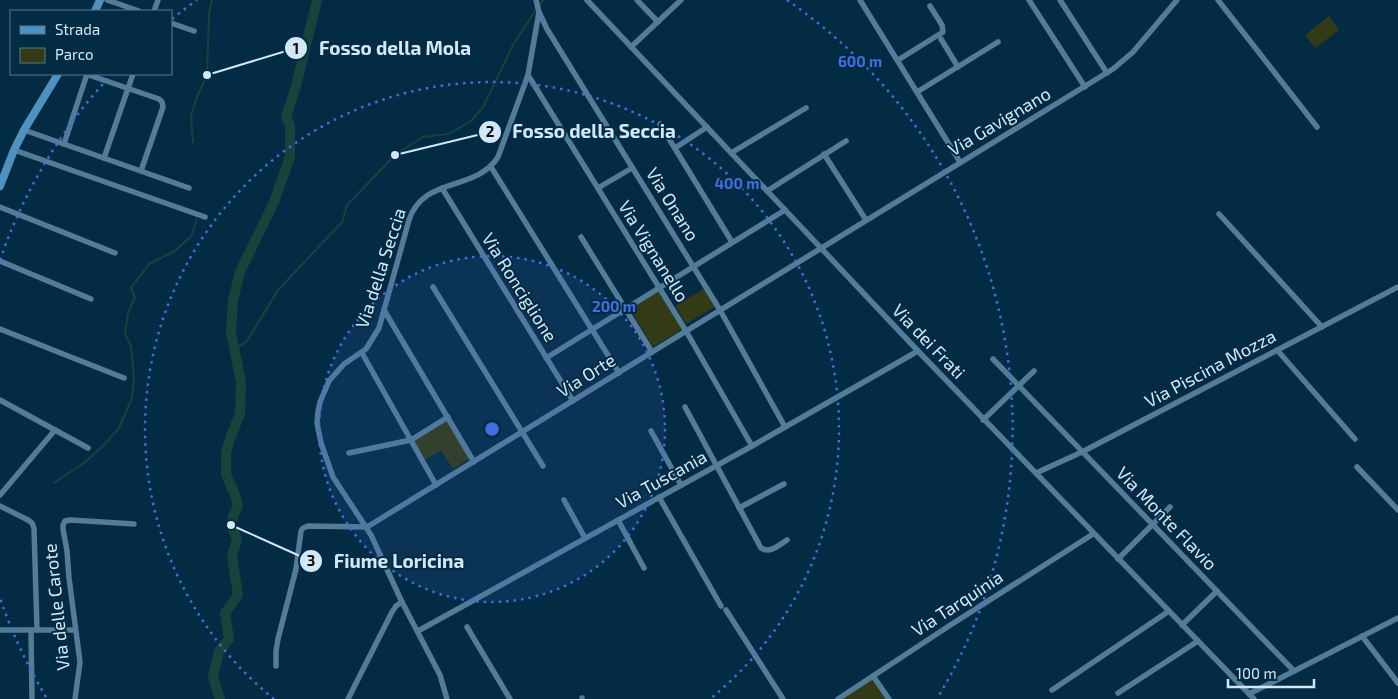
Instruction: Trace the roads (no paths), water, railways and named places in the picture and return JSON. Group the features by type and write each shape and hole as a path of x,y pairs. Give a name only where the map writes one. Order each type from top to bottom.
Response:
{"main road":[{"path":"0,186 24,130 57,75"}],"street":[{"path":"107,0 136,10"},
{"name":"Via della Seccia","path":"447,699 442,679 402,602 367,527 332,474 320,439 317,419 320,402 330,381 347,362 368,347 377,332 413,210 417,203 422,198 442,188 475,177 491,166 501,151 528,74 539,12 536,0"},
{"name":"Via dei Frati","path":"587,0 918,351 1254,699"},
{"path":"637,0 658,22"},
{"path":"631,47 681,0"},
{"path":"860,0 960,162"},
{"path":"1029,0 1085,87"},
{"path":"1060,0 1107,73"},
{"name":"Via Gavignano","path":"821,248 1107,73 1133,52 1177,0"},
{"path":"1218,0 1317,127"},
{"path":"898,60 943,32 943,26 930,6"},
{"name":"Via Onano","path":"539,12 547,29 694,266 785,427"},
{"path":"172,23 194,30"},
{"path":"941,39 958,67"},
{"path":"917,92 998,42"},
{"name":"Via Vignanello","path":"528,74 686,331 752,446"},
{"path":"64,144 87,75"},
{"path":"90,75 158,99 163,104 141,172"},
{"path":"104,158 133,75"},
{"path":"731,153 806,108"},
{"path":"660,124 732,242"},
{"path":"674,148 707,127"},
{"path":"24,130 189,188"},
{"path":"767,191 846,141"},
{"path":"14,150 205,217"},
{"path":"824,154 866,220"},
{"path":"491,166 619,373"},
{"path":"598,188 632,168"},
{"name":"Via Ronciglione","path":"442,188 573,401"},
{"path":"0,208 114,253"},
{"path":"546,358 785,210"},
{"path":"1219,214 1322,327"},
{"path":"581,237 652,352"},
{"name":"Via Orte","path":"367,527 821,248"},
{"path":"0,261 91,299"},
{"path":"433,287 543,466"},
{"name":"Via Piscina Mozza","path":"1036,473 1082,452 1398,287"},
{"path":"384,310 474,462"},
{"path":"0,329 124,378"},
{"path":"1277,350 1355,439"},
{"name":"Via Tuscania","path":"418,631 752,446 918,351"},
{"path":"362,353 436,485"},
{"name":"Via Monte Flavio","path":"993,359 1294,671"},
{"path":"984,420 1034,371"},
{"path":"0,400 88,448"},
{"path":"684,407 762,549 764,551 770,550 788,540"},
{"path":"349,454 411,440 448,417"},
{"path":"0,495 55,430"},
{"path":"651,431 681,485"},
{"path":"1356,467 1398,510"},
{"path":"739,508 784,484"},
{"path":"659,497 724,608 783,699"},
{"path":"564,500 585,538"},
{"path":"0,506 28,520 34,527 32,699"},
{"path":"1118,559 1170,507"},
{"name":"Via delle Carote","path":"76,699 80,662 68,575 67,551 63,531 64,524 70,520 134,524"},
{"path":"618,520 644,568"},
{"path":"276,666 278,639 296,569 302,529 308,526 367,527"},
{"name":"Via Tarquinia","path":"838,699 1093,534"},
{"path":"1182,625 1217,591"},
{"path":"348,699 392,612 402,602"},
{"path":"1052,690 1169,611"},
{"path":"1249,694 1398,618"},
{"path":"468,626 510,699"},
{"path":"0,630 75,630"},
{"path":"1362,636 1398,683"},
{"path":"1118,694 1198,641"},
{"path":"873,676 889,699"}],"waterway":[{"path":"193,142 191,116 196,99 207,75 209,14 212,0"},
{"path":"220,699 213,677 219,651 229,639 225,613 238,595 232,556 237,539 231,525 238,506 226,474 226,452 240,414 241,382 231,333 233,300 240,272 274,202 290,157 290,126 286,117 296,86 317,0"},
{"path":"539,6 543,0"},
{"path":"235,350 247,341 278,290 342,222 347,205 395,155 423,137 449,134 471,121 483,107 513,45 536,10"},
{"path":"54,483 84,463 119,428 132,398 134,378 131,346 125,334 128,313 135,297 131,288 149,264 175,251 192,235 197,219"}],"place":[{"name":"Fosso della Mola","path":"207,75"},
{"name":"Fosso della Seccia","path":"395,155"},
{"name":"Fiume Loricina","path":"231,525"}]}
